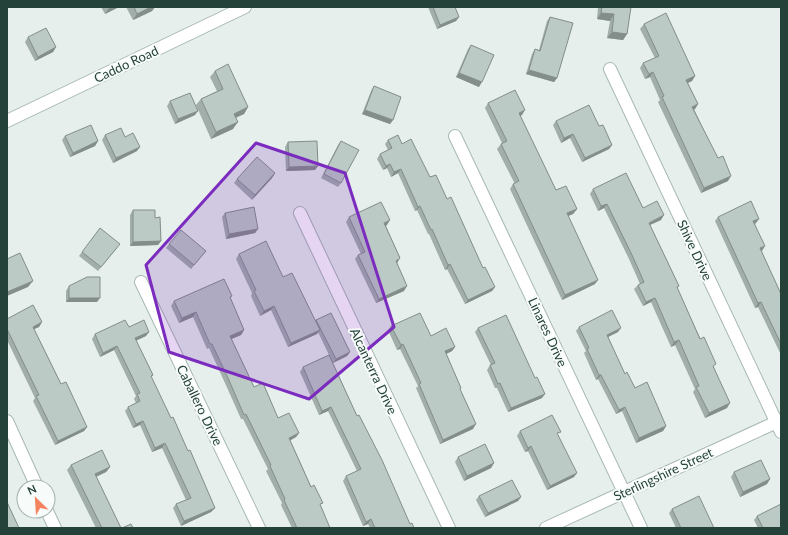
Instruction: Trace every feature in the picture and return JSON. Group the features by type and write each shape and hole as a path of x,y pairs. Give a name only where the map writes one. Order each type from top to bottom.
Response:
{"street":[{"name":"Caddo Road","path":"7,120 245,7"},
{"name":"Shive Drive","path":"610,69 779,424"},
{"name":"Linares Drive","path":"455,136 641,528"},
{"name":"Alcanterra Drive","path":"300,213 449,528"},
{"name":"Caballero Drive","path":"141,282 259,528"},
{"path":"7,421 33,479"},
{"name":"Sterlingshire Street","path":"546,528 779,424"}],"highlighted area":[{"path":"256,143 345,173 394,327 309,399 169,352 146,265"}],"building":[{"path":"134,7 151,7 137,14"},
{"path":"433,7 455,7 459,17 440,25"},
{"path":"602,7 631,7 627,34 612,32 614,14 601,13"},
{"path":"666,13 695,76 686,80 698,104 692,107 718,158 723,156 731,176 704,188 662,97 664,96 653,72 649,74 643,63 659,56 644,24"},
{"path":"550,17 573,23 557,78 529,70 535,49 540,51"},
{"path":"46,28 56,47 38,57 28,37"},
{"path":"471,45 494,55 482,82 459,73"},
{"path":"228,64 248,107 234,114 238,122 216,132 201,99 223,89 215,71"},
{"path":"374,86 401,97 393,120 365,110"},
{"path":"515,90 525,110 519,113 556,190 566,186 577,209 567,213 598,280 565,295 513,184 519,181 501,144 507,141 488,103"},
{"path":"190,93 198,111 178,119 170,101"},
{"path":"589,105 599,126 603,125 612,145 585,158 573,134 564,138 556,121"},
{"path":"91,125 98,141 73,153 65,136"},
{"path":"121,128 125,137 133,133 140,147 116,158 105,135"},
{"path":"398,135 402,144 411,139 430,177 436,175 447,199 451,197 483,268 485,267 495,287 468,300 450,264 448,265 420,206 418,207 401,169 394,172 390,164 386,166 380,154 392,148 388,140"},
{"path":"317,141 318,166 289,167 288,142"},
{"path":"341,141 359,150 341,183 324,174"},
{"path":"257,157 275,173 255,195 237,179"},
{"path":"626,173 643,208 657,201 664,215 649,223 679,286 677,287 700,339 704,337 716,364 713,366 730,403 709,413 696,387 699,386 679,340 674,342 655,298 646,302 638,285 644,282 632,255 607,204 601,206 593,189"},
{"path":"751,201 759,219 753,221 765,246 760,248 781,294 781,344 761,302 758,303 718,217"},
{"path":"381,202 390,220 384,223 400,258 396,261 407,286 379,299 358,255 365,252 349,217"},
{"path":"254,207 258,229 229,234 225,213"},
{"path":"133,210 155,210 155,218 160,217 161,241 133,242"},
{"path":"100,228 120,244 101,267 82,252"},
{"path":"181,230 206,251 194,265 169,244"},
{"path":"266,241 283,277 292,273 320,330 291,343 274,306 264,311 239,254"},
{"path":"20,253 33,281 7,292 7,259"},
{"path":"87,277 100,277 100,298 69,298 69,286"},
{"path":"224,279 232,296 230,297 244,330 230,336 254,387 263,383 278,418 289,413 299,433 289,438 311,487 314,485 323,503 320,504 330,528 297,528 284,500 285,499 270,466 271,465 246,414 244,415 196,312 182,318 174,301"},
{"path":"33,305 42,322 33,327 61,384 66,382 87,427 58,441 36,396 39,395 7,329 7,319"},
{"path":"612,310 621,328 607,335 625,374 627,372 635,388 647,382 666,426 639,438 625,407 619,410 601,375 599,375 579,327"},
{"path":"331,313 350,352 336,359 316,320"},
{"path":"420,313 431,336 446,328 455,347 445,351 476,424 443,440 419,384 421,383 403,344 401,345 391,326"},
{"path":"506,315 535,378 537,377 545,394 511,408 490,365 495,363 478,328"},
{"path":"125,320 129,327 144,320 149,332 135,338 153,375 151,376 171,418 173,417 188,451 190,450 215,508 184,521 176,504 191,498 165,443 155,448 143,421 136,424 128,407 140,401 137,394 140,393 117,346 103,353 95,334"},
{"path":"329,355 357,416 359,415 382,460 410,524 412,523 414,528 375,528 371,519 366,522 346,476 361,469 331,407 322,411 303,367"},
{"path":"552,415 561,432 557,433 577,473 550,486 531,446 528,448 520,431"},
{"path":"485,444 494,463 467,476 458,457"},
{"path":"102,450 110,467 95,474 121,528 102,528 71,465"},
{"path":"761,460 770,479 743,492 734,472"},
{"path":"512,480 521,497 488,513 479,496"},
{"path":"699,496 714,528 681,528 672,509"},
{"path":"7,502 19,528 7,528"},
{"path":"781,504 781,528 763,528 757,516"},
{"path":"131,524 133,528 122,528"}]}
